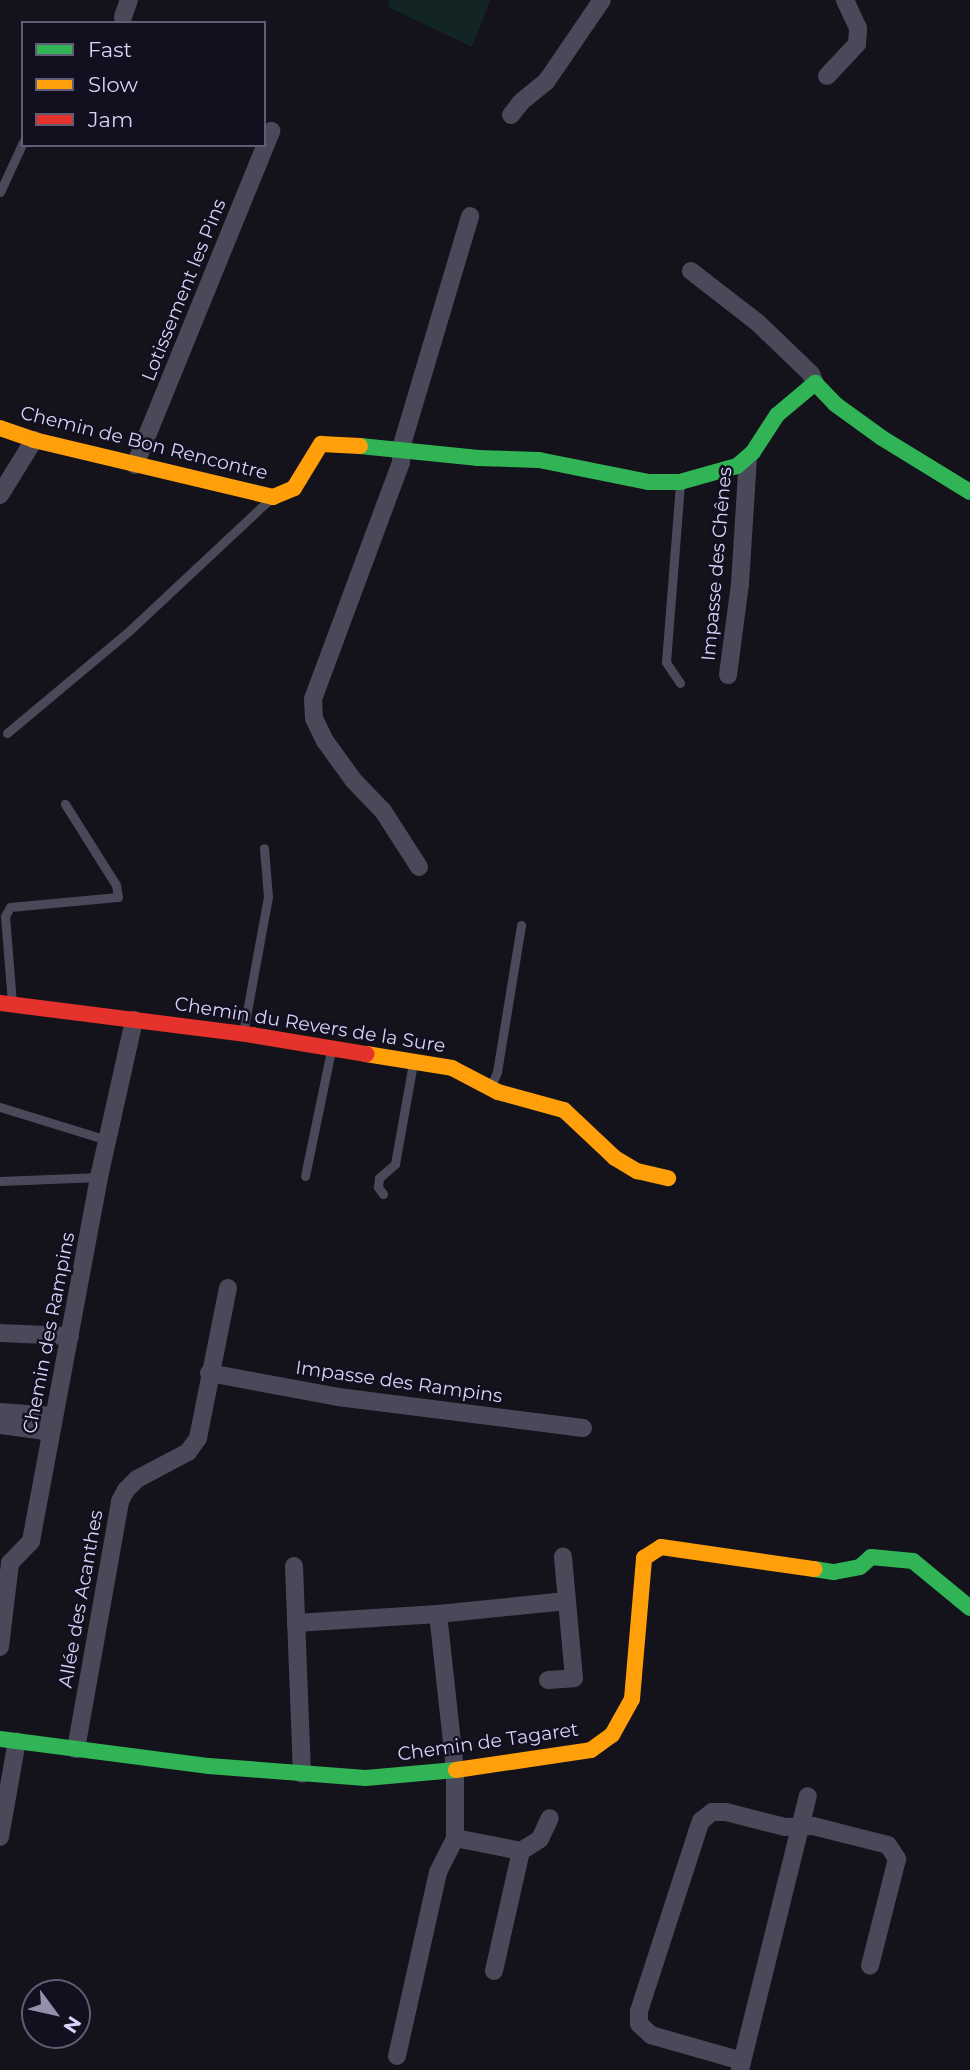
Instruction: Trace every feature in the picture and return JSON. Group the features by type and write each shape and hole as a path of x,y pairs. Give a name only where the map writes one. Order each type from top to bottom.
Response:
{"street":[{"path":"511,115 546,82 602,0"},
{"path":"827,76 857,44 858,28 845,0"},
{"name":"Lotissement les Pins","path":"266,143 271,131"},
{"name":"Lotissement les Pins","path":"135,465 264,147"},
{"path":"419,867 383,811 354,781 325,741 314,718 313,699 401,463 401,448 470,216"},
{"path":"691,271 757,322 811,374 815,383 835,404 881,438 970,492"},
{"path":"748,458 777,415 815,383"},
{"name":"Chemin de Bon Rencontre","path":"0,428 34,440 273,497 294,488 313,451 321,444 401,448 478,458 539,460 648,482 681,482 737,466 748,458"},
{"path":"0,495 34,440"},
{"name":"Impasse des Chênes","path":"727,675 740,584 748,458"},
{"name":"Chemin du Revers de la Sure","path":"6,1004 243,1034 452,1068 491,1088 564,1110 615,1158 637,1171 668,1178"},
{"name":"Chemin des Rampins","path":"0,1647 10,1563 31,1541 99,1177 134,1020"},
{"name":"Allée des Acanthes","path":"76,1749 120,1502 125,1489 137,1479 188,1452 198,1438 228,1288"},
{"path":"0,1333 70,1336"},
{"name":"Impasse des Rampins","path":"209,1373 338,1397 583,1428"},
{"path":"0,1412 53,1424"},
{"path":"0,1426 53,1424"},
{"name":"Chemin de Tagaret","path":"8,1740 366,1779 455,1770 591,1750 612,1735 632,1699 644,1558 661,1547 834,1572 860,1567 871,1557 896,1557 913,1561 970,1608"},
{"path":"548,1680 574,1678 563,1556"},
{"path":"293,1566 302,1774"},
{"path":"296,1623 438,1614 566,1601"},
{"path":"397,2056 438,1872 455,1838 455,1770 438,1614"},
{"path":"0,1838 8,1740"},
{"path":"808,1796 798,1827 741,2065 651,2035 639,2024 639,2011 701,1821 712,1812 726,1812 785,1827 798,1827 813,1826 888,1846 897,1859 870,1966"},
{"path":"455,1838 521,1851 540,1839 550,1818"},
{"path":"494,1971 521,1851"}],"lane":[{"path":"0,191 21,146"},
{"path":"680,683 666,662 681,482"},
{"path":"7,733 130,630 273,497"},
{"path":"6,1004 5,916 10,907 118,897 116,885 65,804"},
{"path":"243,1034 268,897 264,848"},
{"path":"491,1088 497,1072 521,925"},
{"path":"306,1176 331,1048"},
{"path":"383,1194 378,1187 379,1178 395,1164 413,1062"},
{"path":"0,1107 107,1140"},
{"path":"0,1181 99,1177"}],"shaded area":[{"path":"390,0 490,0 472,47 388,7"}],"traffic: fast":[{"path":"360,446 478,458 539,460 648,482 680,482 737,466 753,452 777,415 815,383 835,404 882,438 970,492"},
{"path":"814,1569 834,1572 860,1567 871,1557 913,1561 970,1608"},
{"path":"0,1739 209,1766 366,1778 456,1770"}],"traffic: slow":[{"path":"0,428 34,440 273,497 294,488 321,444 360,446"},
{"path":"366,1054 452,1068 498,1092 564,1110 615,1158 637,1171 668,1178"},
{"path":"456,1770 591,1750 612,1735 632,1699 644,1558 661,1547 814,1569"}],"traffic: jam":[{"path":"0,1003 252,1035 366,1054"}]}
